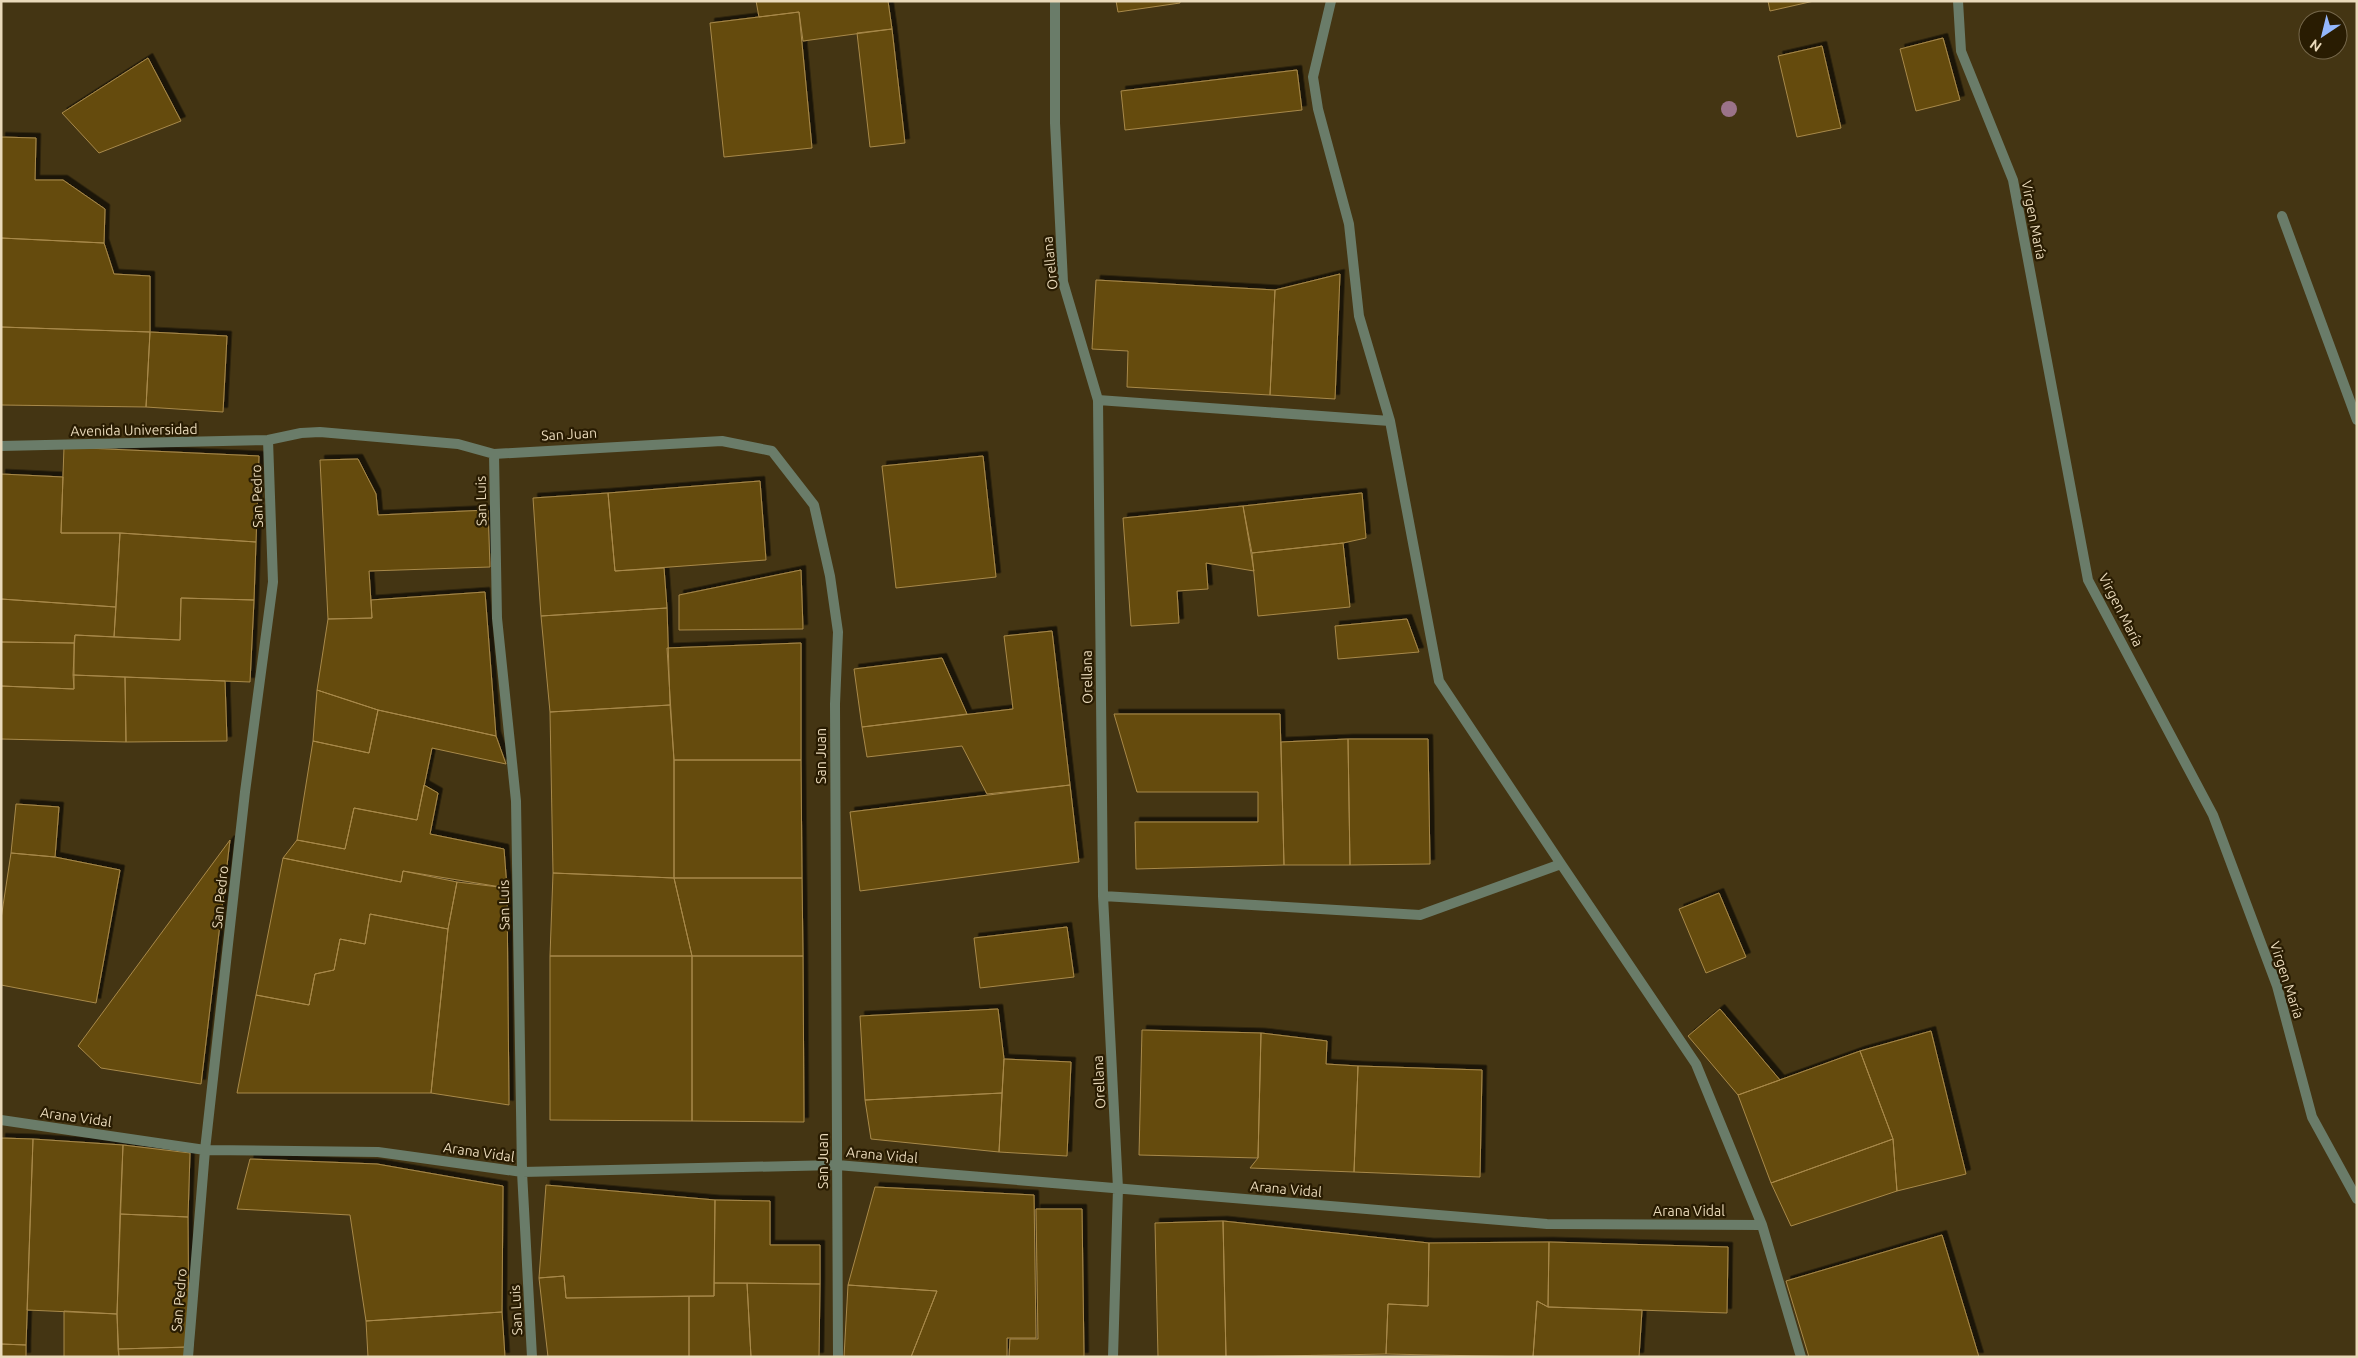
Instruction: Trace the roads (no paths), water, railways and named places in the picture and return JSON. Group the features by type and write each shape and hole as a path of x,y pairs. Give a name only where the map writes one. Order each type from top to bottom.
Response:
{"street":[{"name":"Orellana","path":"1055,1 1054,123 1063,282 1098,400 1103,896 1118,1188 1113,1357"},
{"path":"1331,1 1313,77 1318,109 1349,224 1359,316 1390,422 1439,681 1696,1064 1762,1225 1801,1357"},
{"name":"Virgen María","path":"1958,1 1961,50 2012,180 2088,580 2213,816 2277,986 2312,1117 2357,1199"},
{"path":"2282,216 2357,420"},
{"path":"1098,400 1390,422"},
{"name":"Avenida Universidad","path":"1,446 268,440 301,433 320,432 377,435 458,444 494,454"},
{"name":"San Pedro","path":"188,1357 205,1150 245,792 273,582 268,440"},
{"name":"San Juan","path":"494,454 722,441 772,452 814,505 830,576 838,632 835,704 838,1357"},
{"name":"San Luis","path":"494,454 497,618 516,801 522,1172 532,1357"},
{"path":"1103,896 1420,915 1561,864"},
{"name":"Arana Vidal","path":"1,1120 205,1150 378,1152 522,1172 837,1165 1547,1224 1762,1225"}]}
